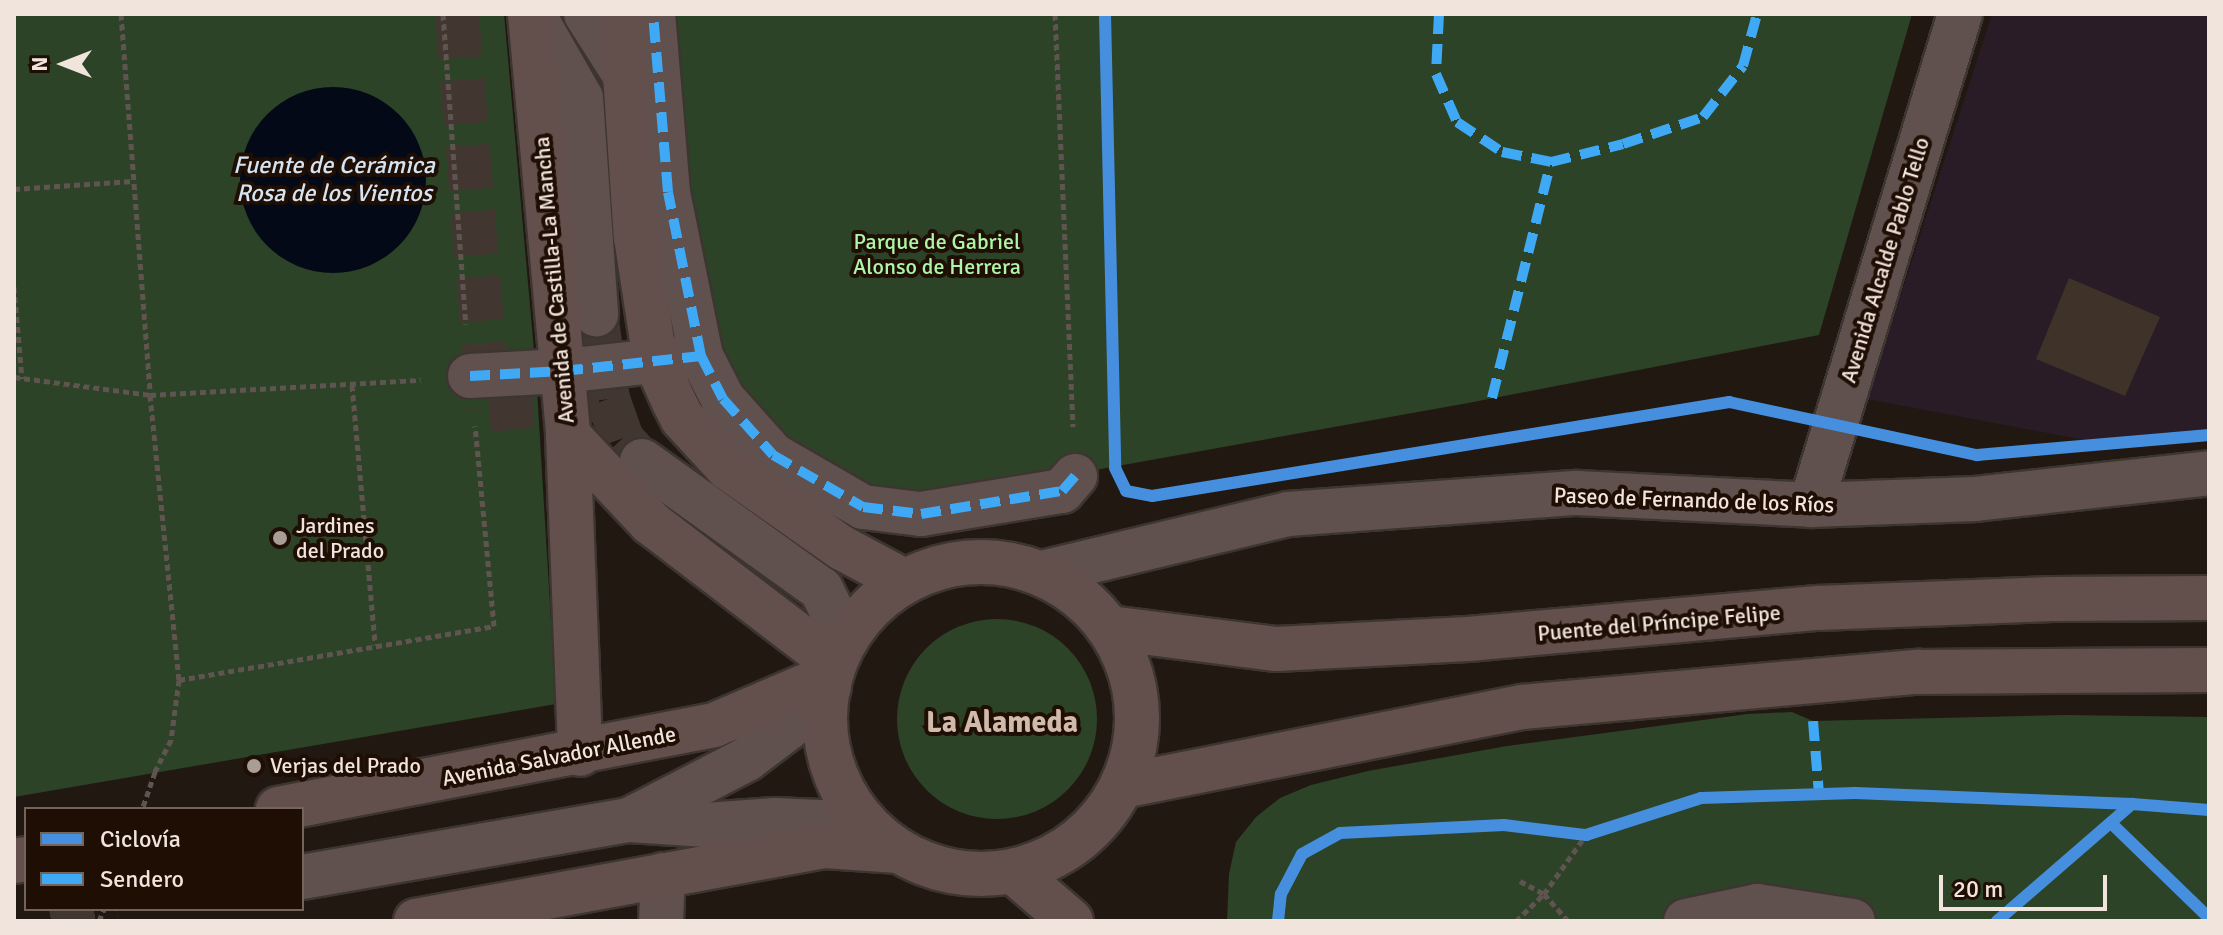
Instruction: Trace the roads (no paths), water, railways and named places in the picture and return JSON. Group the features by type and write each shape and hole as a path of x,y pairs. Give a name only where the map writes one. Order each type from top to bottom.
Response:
{"main road":[{"name":"Avenida de Castilla-La Mancha","path":"532,14 568,435 651,523 835,666"},
{"path":"621,14 636,237 655,360 682,418 728,468 842,548 904,581"},
{"path":"568,435 580,754"},
{"path":"973,561 1042,573 1080,596 1110,628 1133,677 1138,733 1123,786 1096,825 1058,856 1014,872 954,873 882,838 842,789 828,749 835,666 871,606 904,581 973,561"},
{"name":"Puente del Príncipe Felipe","path":"1110,628 1277,649 1468,639 1818,608 2052,599 2209,598"},
{"name":"Avenida Salvador Allende","path":"289,807 580,754 714,725 835,666"},
{"path":"1123,786 1522,707 1918,672 2209,670"},
{"path":"416,921 882,838"},
{"path":"1014,872 1071,921"}],"street":[{"path":"532,14 581,98 596,314"},
{"path":"586,14 626,77"},
{"path":"653,14 668,192 701,356 723,399 773,455 863,507 921,514 1062,491 1075,476"},
{"name":"Avenida Alcalde Pablo Tello","path":"1811,505 1960,14"},
{"path":"470,376 563,371 701,356"},
{"path":"629,820 747,759 788,728 835,666 821,589 642,461"},
{"name":"Paseo de Fernando de los Ríos","path":"1042,573 1288,514 1577,493 1811,505 1975,499 2209,473"},
{"path":"304,877 629,820 706,825 775,820 882,838"},
{"path":"661,921 663,875"},
{"path":"1686,921 1757,906 1853,921"}],"water":[{"name":"Fuente de Cerámica Rosa de los Vientos","path":"333,87 368,94 398,115 419,145 426,180 419,215 398,245 368,266 333,273 298,266 268,245 247,215 240,180 247,145 268,115 298,94"}],"tunnel":[{"path":"457,14 489,410 608,399"},
{"path":"596,314 608,399 622,439 642,461"},
{"path":"51,921 105,911"}],"place":[{"name":"Jardines del Prado","path":"280,538"},
{"name":"Verjas del Prado","path":"254,766"}],"district":[{"name":"La Alameda","path":"1002,723"}],"park label":[{"name":"Parque de Gabriel Alonso de Herrera","path":"937,254"}]}
